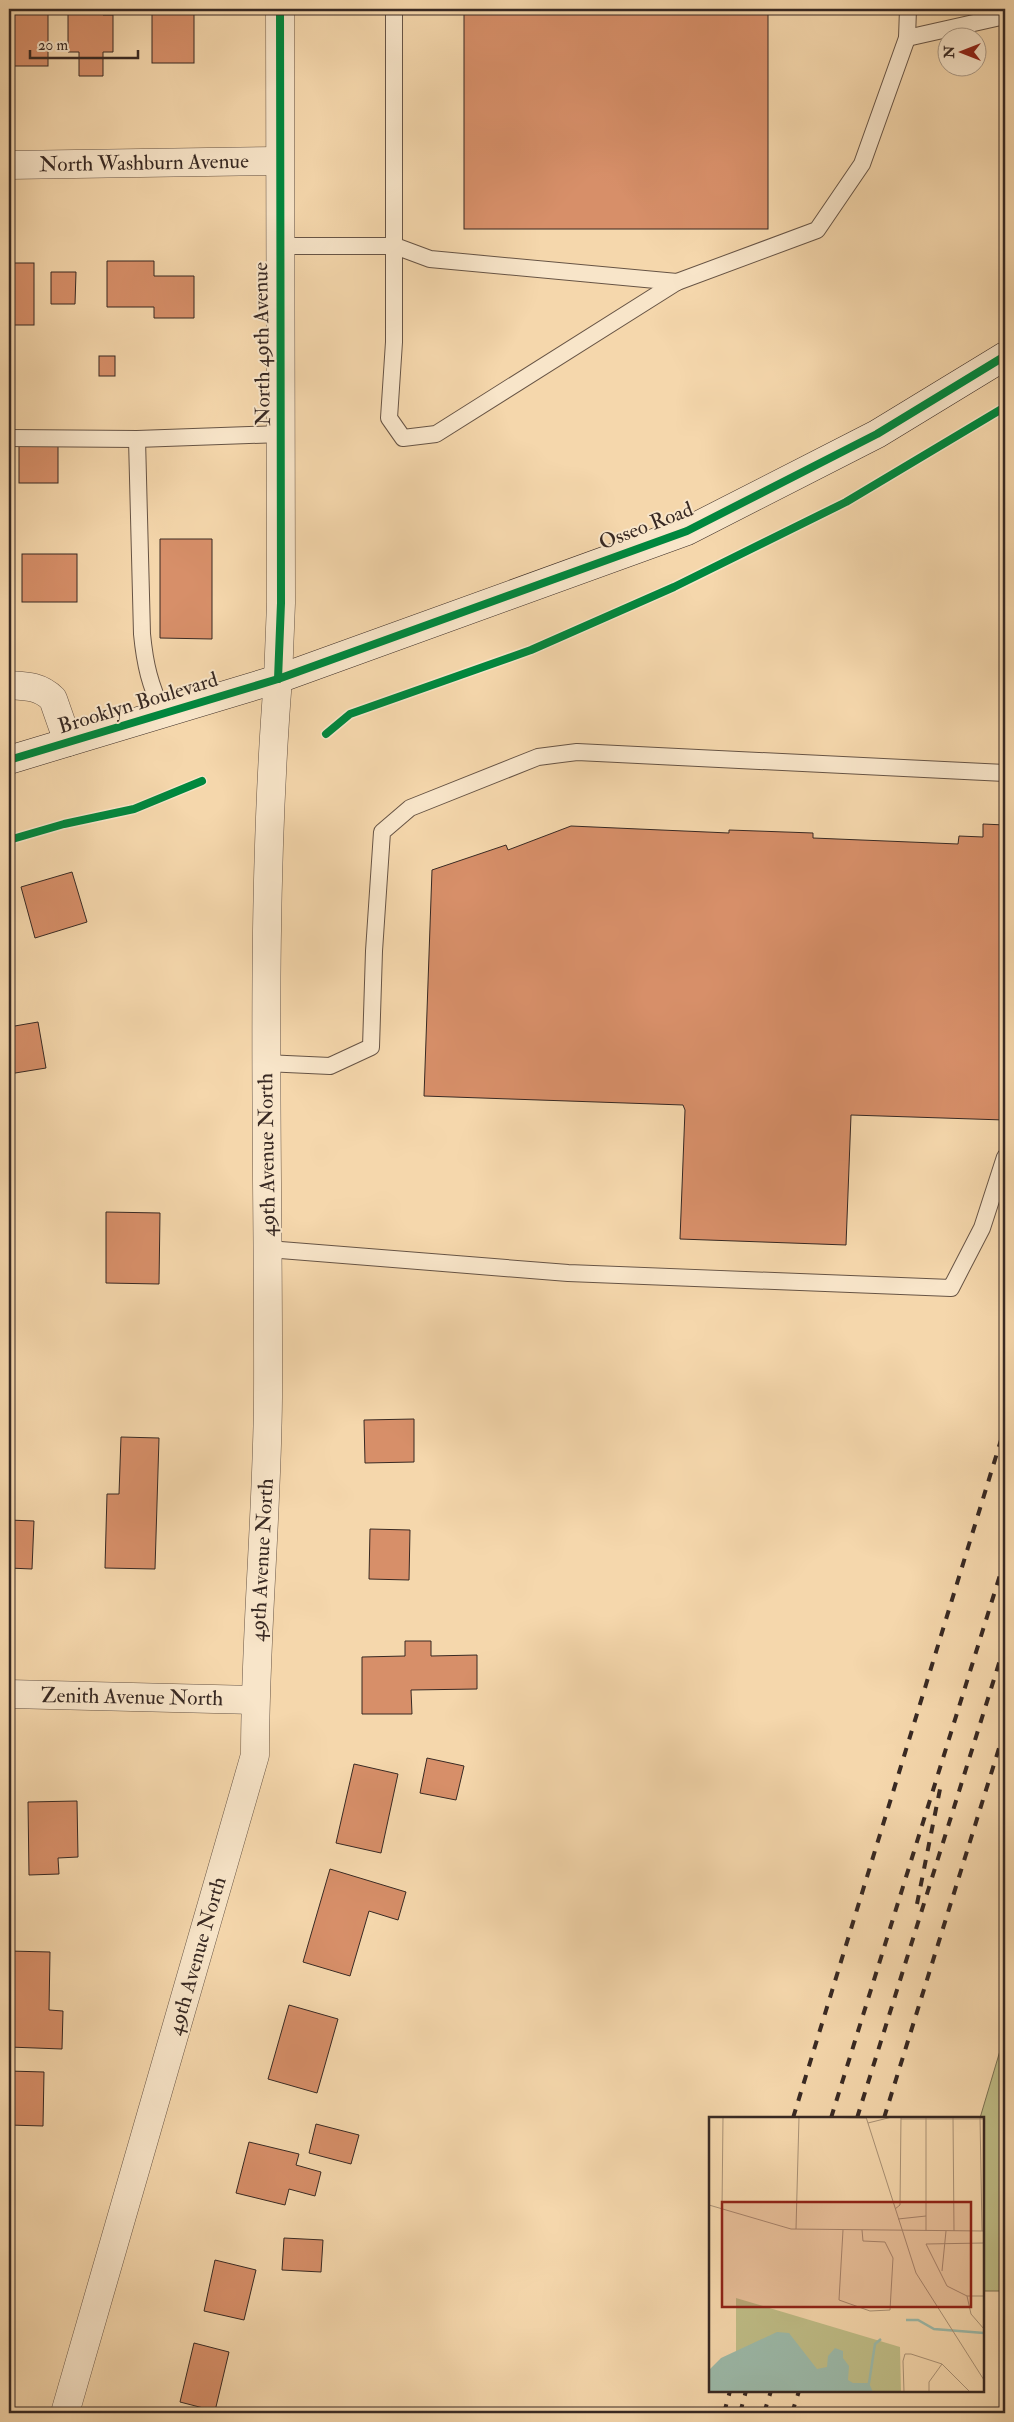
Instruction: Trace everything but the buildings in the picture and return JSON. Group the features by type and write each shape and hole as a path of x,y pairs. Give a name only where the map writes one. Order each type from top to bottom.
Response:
{"street":[{"name":"North 49th Avenue","path":"278,679 281,603 280,9"},
{"name":"North Washburn Avenue","path":"9,165 279,161"},
{"name":"Osseo Road","path":"278,679 688,532 877,434 1005,356"},
{"name":"Brooklyn Boulevard","path":"9,760 278,679"},
{"name":"49th Avenue North","path":"65,2413 255,1754 255,1700 268,1446 268,1249 265,1063 272,755 278,679"},
{"path":"9,685 30,686 48,694 53,699 68,742"},
{"name":"Zenith Avenue North","path":"9,1694 255,1700"}],"lane":[{"path":"394,9 394,342 389,418 403,438 436,434 677,282 817,230 862,164 907,38 908,9"},
{"path":"907,38 1005,16"},
{"path":"279,246 395,246 430,259 677,282"},
{"path":"9,438 137,439 281,434"},
{"path":"137,439 142,634 145,666 152,688 164,714"},
{"path":"265,1063 330,1066 371,1046 374,951 382,832 410,808 538,757 577,752 1005,772"},
{"path":"268,1249 568,1273 951,1288 982,1228 1005,1157"}],"shaded area":[{"path":"1005,2034 1005,2291 984,2291 984,2117 980,2117"}],"railway":[{"path":"793,2117 1005,1427"},
{"path":"831,2117 1005,1559"},
{"path":"857,2117 1005,1644"},
{"path":"884,2117 1005,1729"},
{"path":"917,1904 941,1784"},
{"path":"724,2413 730,2392"},
{"path":"740,2413 746,2392"},
{"path":"764,2413 771,2392"},
{"path":"792,2413 799,2392"}],"cycle path":[{"path":"278,679 281,603 280,9"},
{"path":"9,760 278,679 687,531 877,434 1005,356"},
{"path":"326,734 350,714 531,650 674,587 846,502 1005,407"},
{"path":"9,840 64,824 134,809 202,781"}]}
